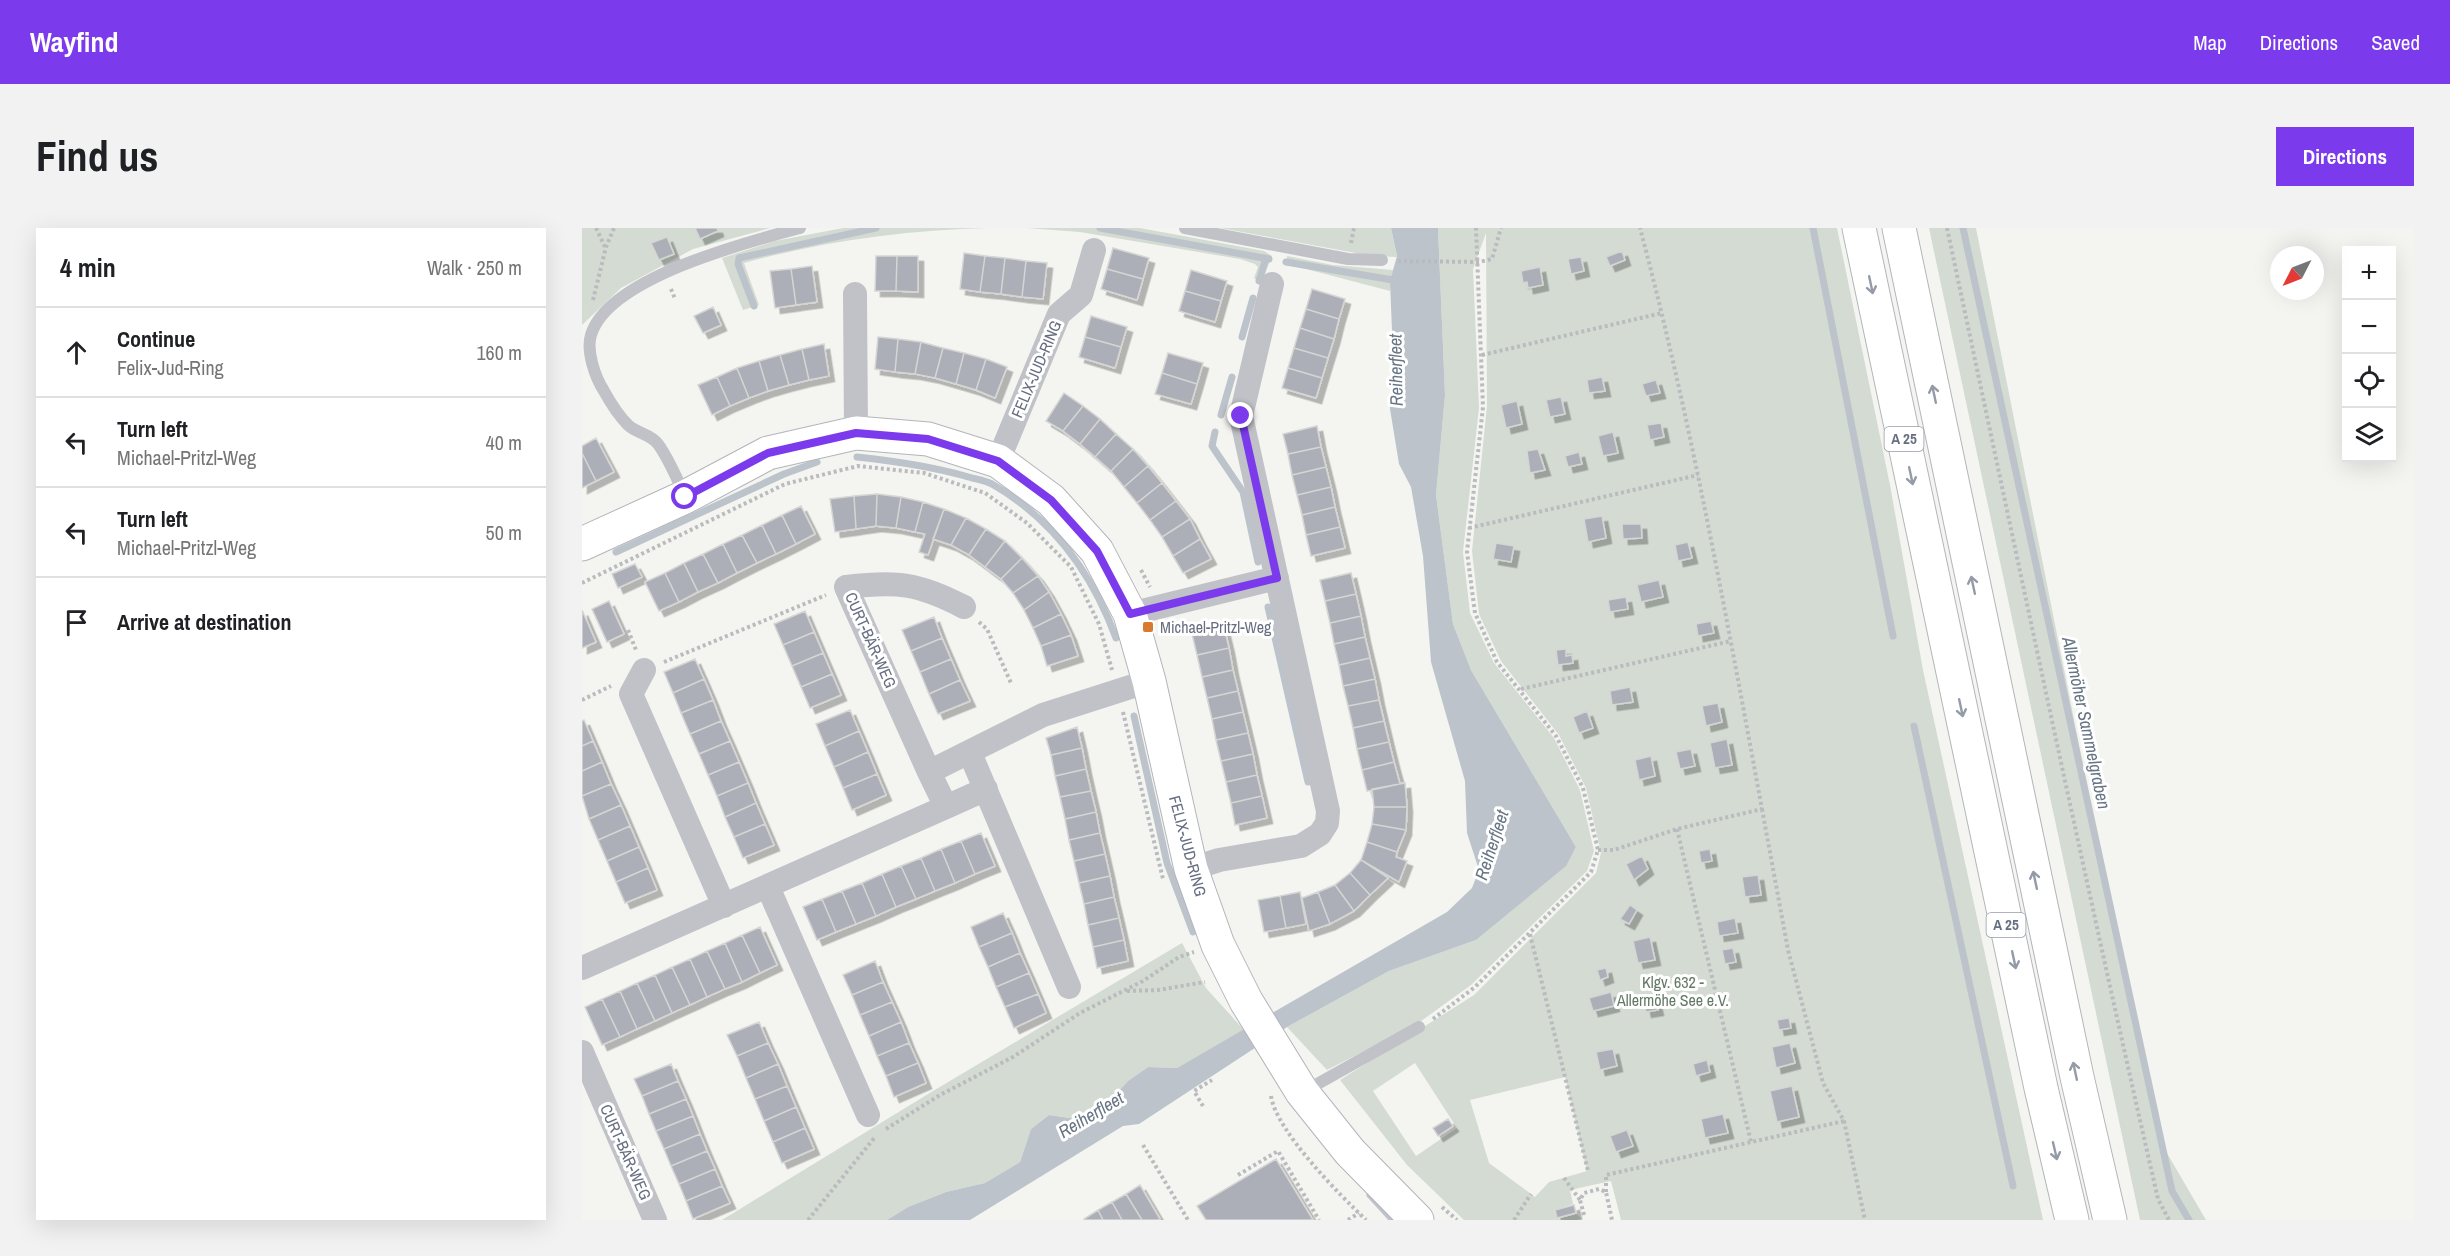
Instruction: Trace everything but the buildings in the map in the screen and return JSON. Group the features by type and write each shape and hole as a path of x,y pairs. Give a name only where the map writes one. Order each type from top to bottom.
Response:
{"main road":[{"name":"A 25","path":"1859,228 2068,1213"},
{"name":"A 25","path":"1899,228 2106,1204"},
{"name":"FELIX-JUD-RING","path":"582,544 685,497 768,453 856,433 928,439 998,461 1051,500 1097,551 1145,610 1149,681 1179,879 1200,955 1246,1001 1302,1092 1350,1152 1417,1220"},
{"path":"2106,1204 2121,1220"}],"street":[{"name":"FELIX-JUD-RING","path":"998,461 1059,314 1081,295 1094,250"},
{"path":"1179,879 1219,860 1301,846 1320,834 1327,823 1328,811 1241,416 1272,284"},
{"path":"855,294 856,433"},
{"path":"1145,610 1277,578"},
{"name":"CURT-BÄR-WEG","path":"946,807 846,587 904,583 964,607"},
{"path":"644,670 631,694 724,906"},
{"path":"929,772 1043,715 1149,681"},
{"path":"970,753 1069,987"},
{"path":"582,968 986,789"},
{"path":"768,887 868,1115"},
{"name":"CURT-BÄR-WEG","path":"582,1052 655,1220"}],"lane":[{"path":"685,497 657,442 628,425 603,390 590,353 590,337 595,325 608,307 631,291 698,258 800,228"},
{"path":"1185,228 1348,259 1382,260"},
{"path":"1302,1092 1419,1027"}],"path":[{"path":"596,228 606,247"},
{"path":"595,325 592,302 606,247 614,228"},
{"path":"1419,1027 1475,987 1530,934 1591,872 1598,850 1583,788 1556,736 1521,689 1497,662 1474,612 1467,552 1483,407 1476,228"},
{"path":"1382,260 1479,262 1492,259 1501,228"},
{"path":"1640,228 1662,313 1698,476 1788,950 1823,1083 1844,1121 1865,1220"},
{"path":"1947,228 2007,518 2122,1042 2158,1199 2169,1220"},
{"path":"1482,355 1662,313"},
{"path":"582,583 785,484 858,466 924,473 985,493 1027,523 1071,567 1099,624 1118,690 1159,869 1179,879"},
{"path":"1469,528 1698,476"},
{"path":"1137,563 1145,610"},
{"path":"644,670 846,587"},
{"path":"964,607 987,629 1011,683"},
{"path":"1521,689 1731,641"},
{"path":"1598,850 1614,850 1677,829 1762,810"},
{"path":"1677,829 1751,1142"},
{"path":"1530,934 1588,1171"},
{"path":"808,1220 877,1135 940,1095 1013,1057 1080,1013 1123,991 1179,957 1200,955 1208,982 1219,993 1246,1001"},
{"path":"1123,991 1158,990 1208,982"},
{"path":"1203,1106 1194,1091 1212,1080"},
{"path":"1612,1220 1606,1192 1606,1175 1844,1121"},
{"path":"1143,1145 1188,1220"},
{"path":"1238,1175 1278,1151 1319,1220"},
{"path":"1564,1178 1580,1200 1584,1215"},
{"path":"1580,1200 1584,1193 1599,1189 1606,1192"},
{"path":"1514,1220 1531,1194"},
{"path":"1348,1220 1359,1213"}],"green space":[{"path":"582,228 770,228 693,249 621,288 582,325"},
{"path":"843,228 988,228 927,231 865,238 744,263 759,305 743,310 722,258 775,241"},
{"path":"1027,228 1140,228 1264,251 1272,256 1261,284 1254,278 1258,267 1240,259 1080,232"},
{"path":"1220,228 1391,228 1397,257 1372,256"},
{"name":"Klgv. 632 - Allermöhe See e.V.","path":"1438,228 1837,228 1890,485 1923,670 2043,1220 1621,1220 1611,1181 1570,1190 1573,1204 1554,1210 1557,1219 1576,1214 1583,1220 1464,1220 1407,1165 1340,1080 1474,995 1596,873 1601,853 1586,788 1559,735 1501,661 1479,614 1472,551 1487,406 1486,233 1473,269 1479,408 1463,552 1470,613 1494,663 1554,738 1580,790 1594,851 1587,871 1471,985 1417,1024 1327,1070 1287,1027 1389,971 1476,940 1565,866 1576,847 1471,670 1453,624 1436,495 1445,395","holes":["1415,1063 1457,1128 1416,1156 1373,1091","1565,1077 1587,1171 1549,1182 1535,1197 1489,1163 1470,1100"]},
{"path":"1929,228 1976,228 2157,1136 2206,1220 2140,1220"},
{"path":"1287,256 1333,265 1393,270 1390,291 1287,264"},
{"path":"1182,943 1206,988 1244,1030 1177,1068 1148,1067 1128,1081 1105,1106 1083,1120 1049,1115 1031,1129 1020,1162 985,1183 946,1192 908,1207 887,1220 722,1220 933,1091"}],"water":[{"name":"Reiherfleet","path":"1391,228 1438,228 1445,395 1436,495 1453,624 1471,670 1576,847 1566,866 1476,940 1389,971 1287,1027 1139,1124 1123,1126 970,1220 887,1220 908,1207 946,1192 985,1183 1020,1162 1031,1129 1049,1115 1083,1120 1105,1106 1128,1081 1148,1067 1177,1068 1447,912 1472,888 1479,870 1467,833 1465,781 1431,662 1423,556 1411,487 1399,464 1390,409 1392,331 1390,281 1397,256"}],"waterway":[{"path":"754,306 738,264 739,258 876,228"},
{"path":"1100,228 1269,259"},
{"path":"1813,228 1893,636"},
{"name":"Allermöher Sammelgraben","path":"1963,228 2172,1191 2189,1220"},
{"path":"1259,281 1266,258"},
{"path":"1286,262 1399,281"},
{"path":"1242,337 1253,298"},
{"path":"1221,415 1232,377"},
{"path":"1215,432 1212,446 1243,492 1258,562"},
{"path":"857,457 952,472 992,484 1014,498 1052,531 1068,550 1095,591 1116,638"},
{"path":"616,552 784,474 817,462"},
{"path":"1268,607 1308,782"},
{"path":"1134,716 1167,863 1193,932"},
{"path":"1914,726 2013,1186"},
{"path":"1370,1195 1393,1220"}],"place":[{"name":"Michael-Pritzl-Weg","path":"1148,627"}],"route":[{"path":"685,497 768,453 856,433 928,439 998,461 1051,500 1097,551 1130,614 1277,578 1241,416"}]}
